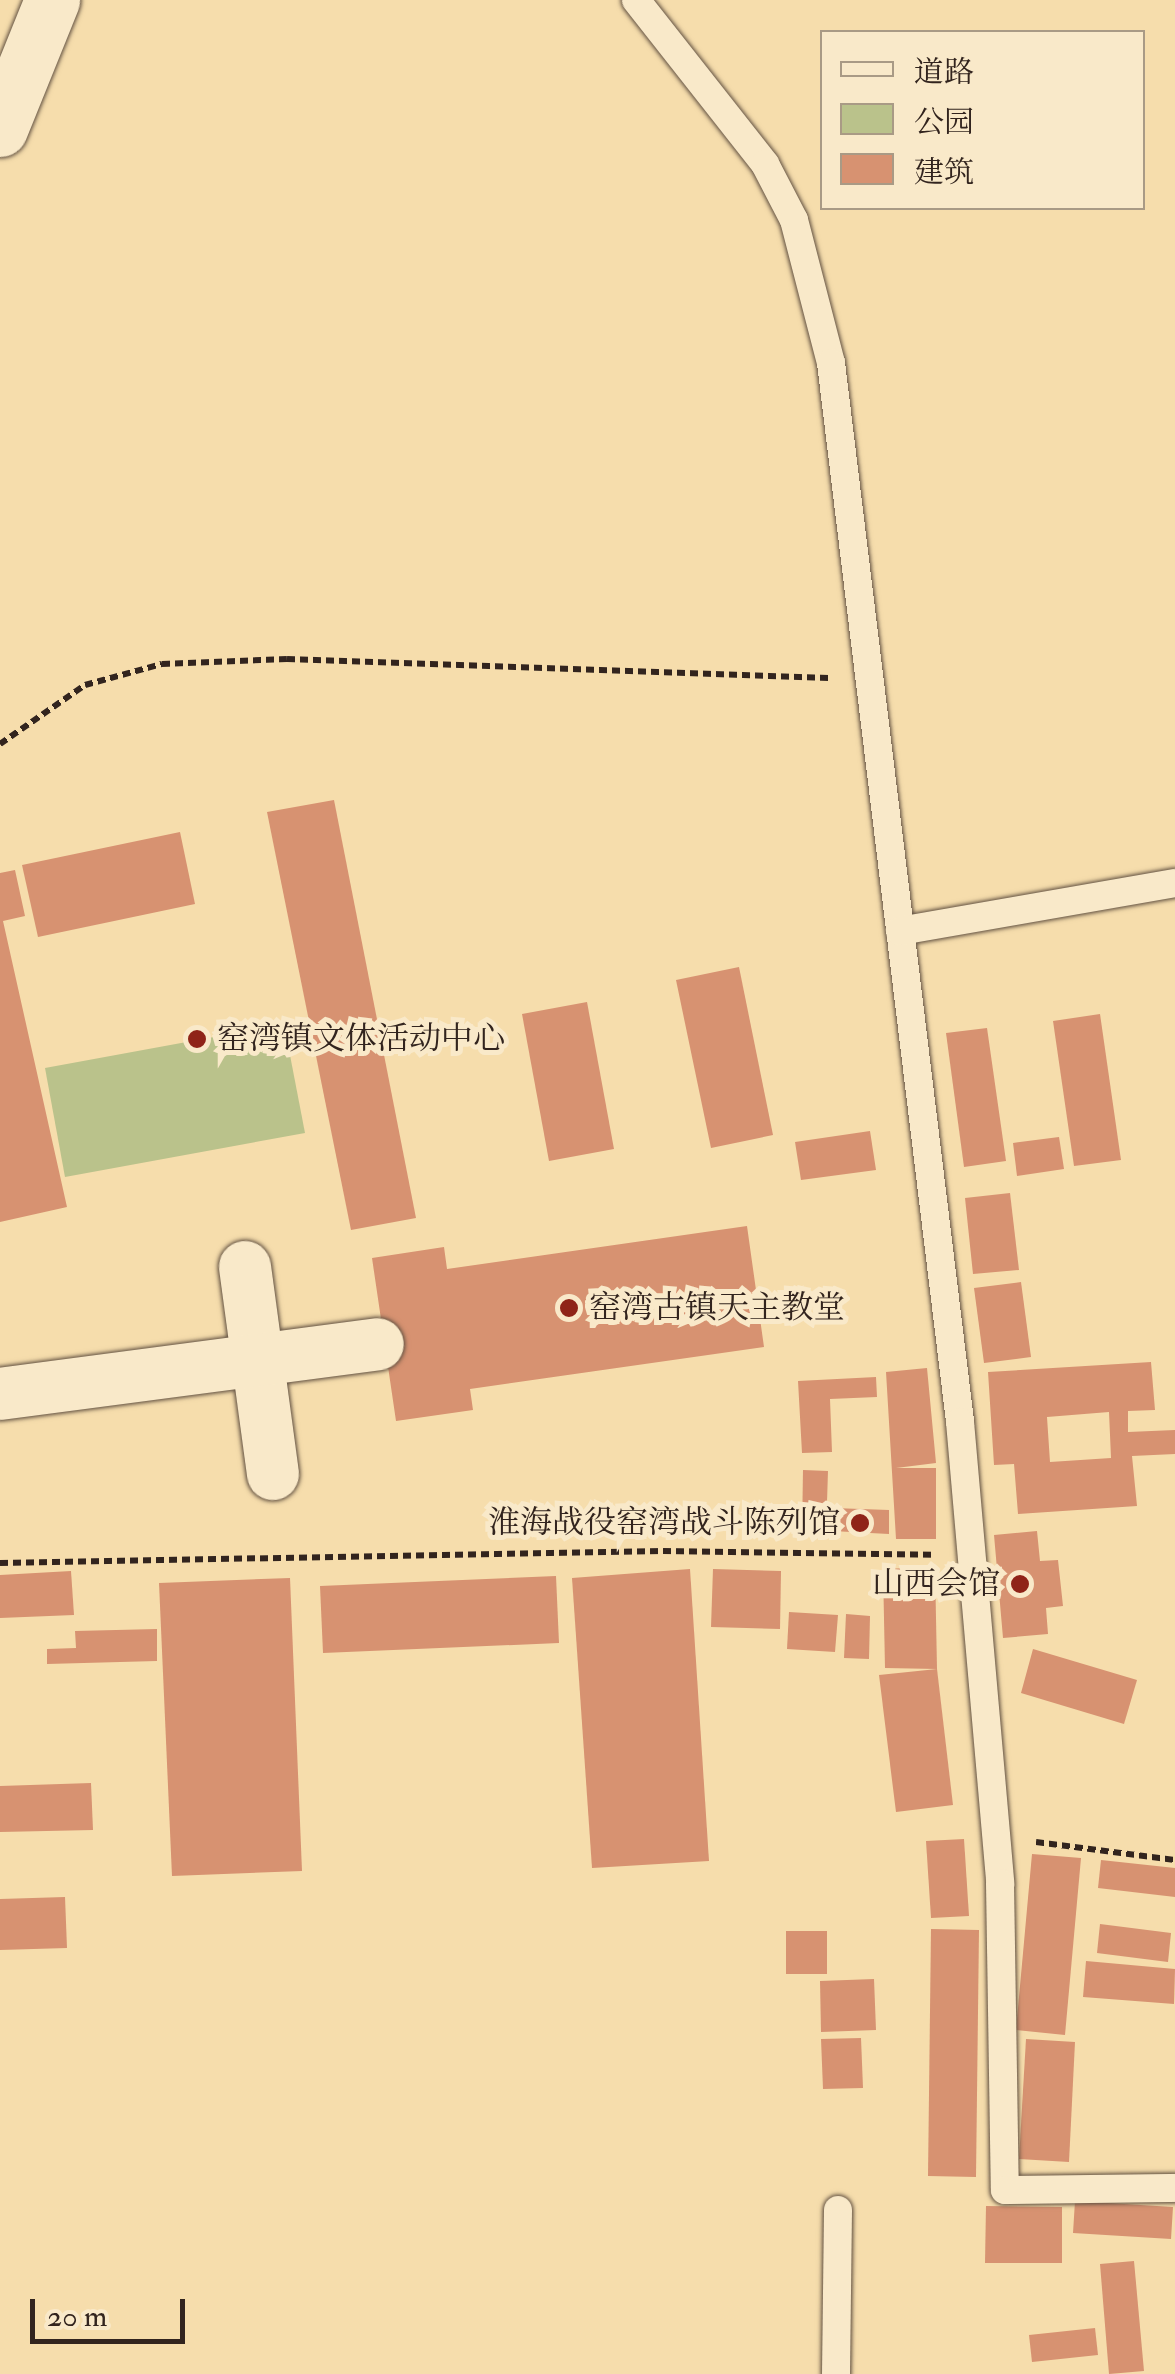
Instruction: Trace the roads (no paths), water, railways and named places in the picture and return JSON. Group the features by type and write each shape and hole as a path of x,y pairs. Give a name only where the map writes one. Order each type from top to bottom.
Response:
{"street":[{"path":"0,129 52,0"},
{"path":"246,1266 274,1474"},
{"path":"0,1394 378,1344"}],"lane":[{"path":"636,0 765,164 794,220 831,362 972,1555 996,1837 1005,2190 1175,2188"},
{"path":"900,931 1175,883"},
{"path":"836,2374 838,2210"}],"place":[{"name":"窑湾镇文体活动中心","path":"197,1039"},
{"name":"窑湾古镇天主教堂","path":"569,1308"},
{"name":"淮海战役窑湾战斗陈列馆","path":"860,1523"},
{"name":"山西会馆","path":"1020,1584"}]}
